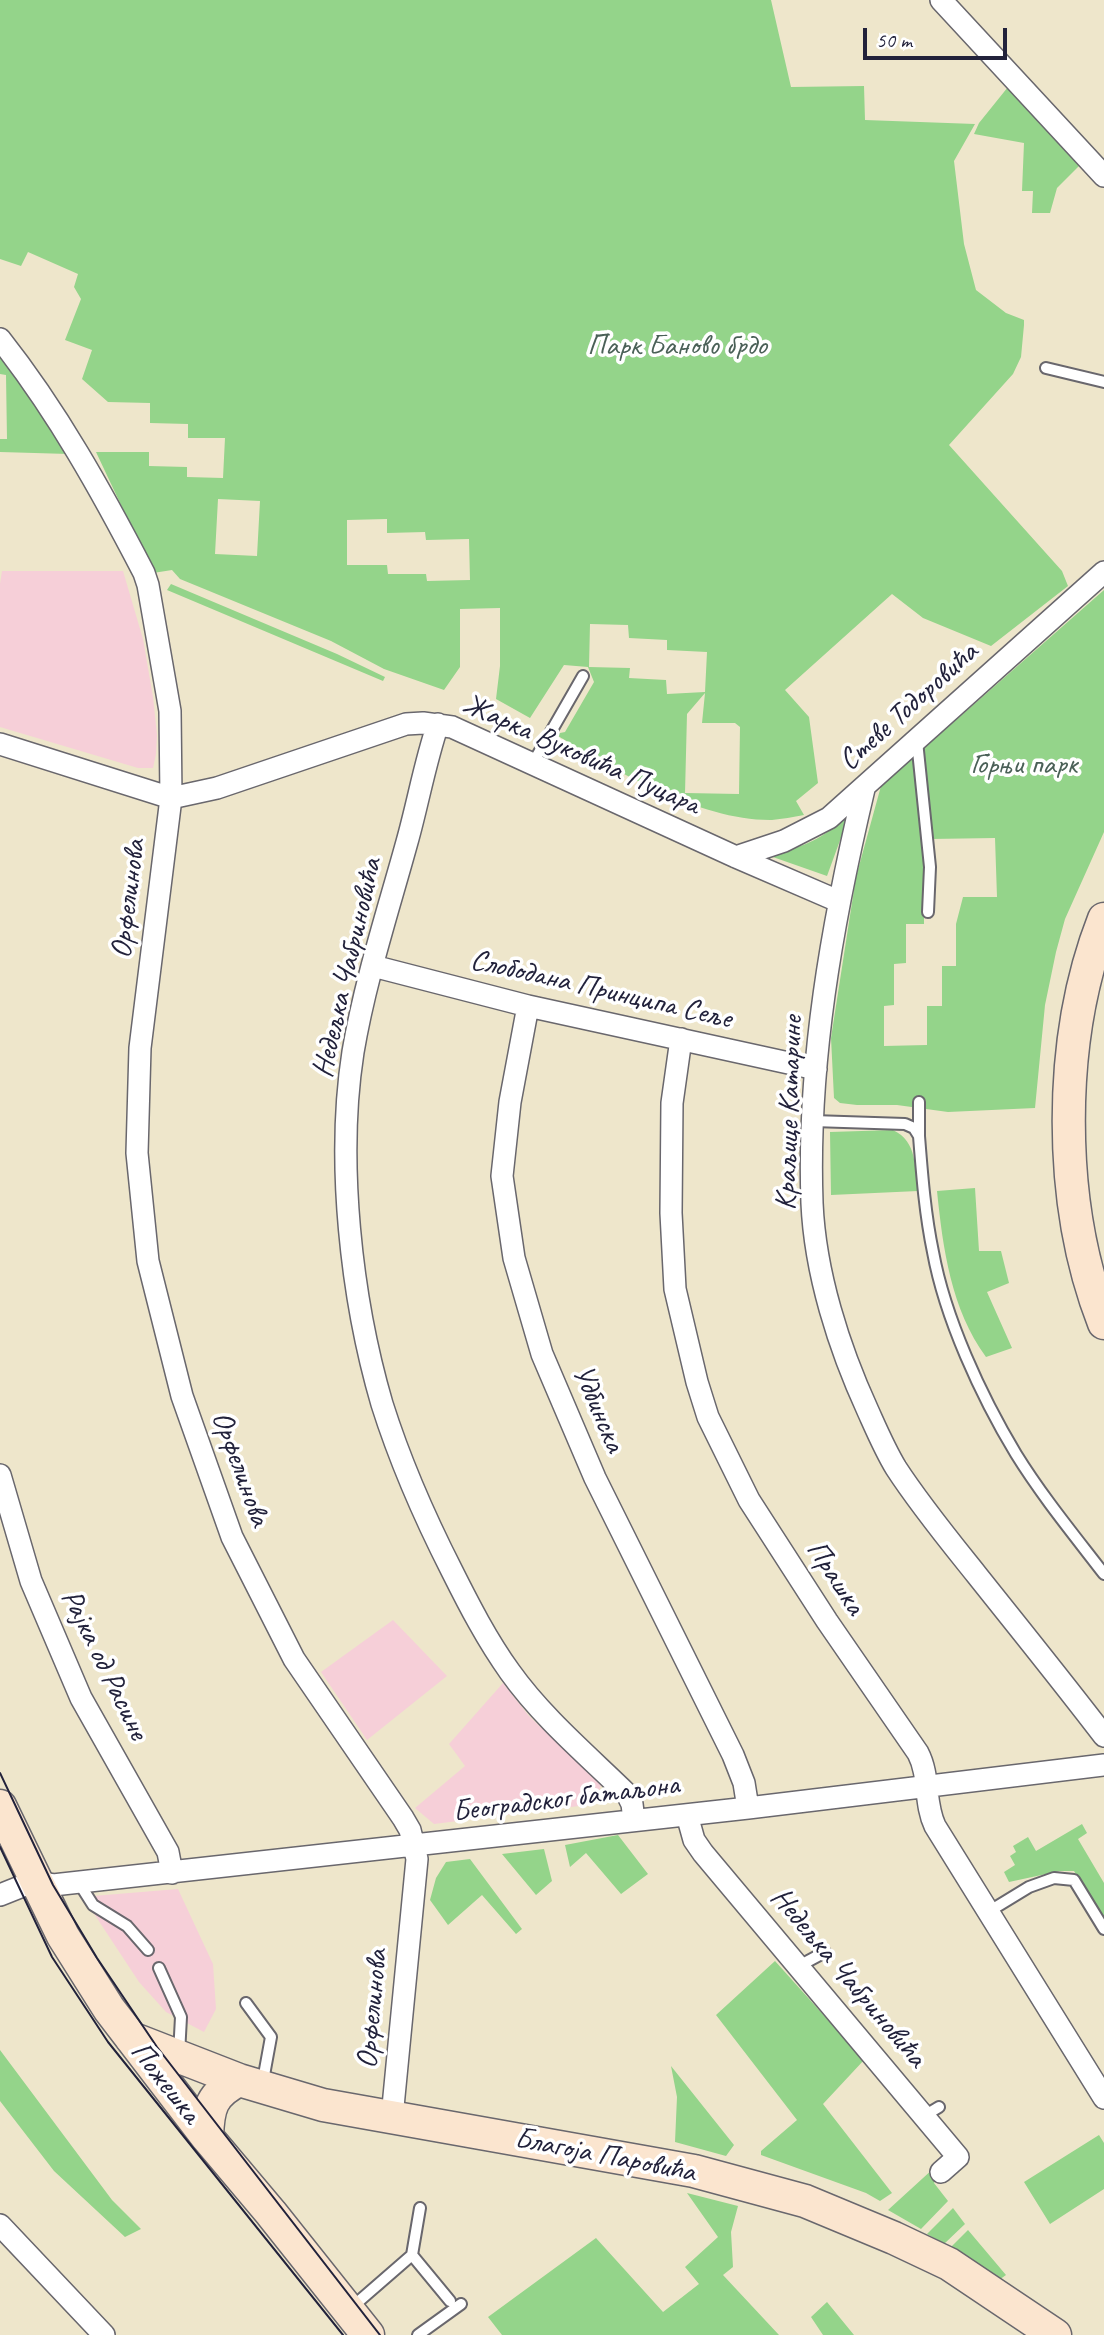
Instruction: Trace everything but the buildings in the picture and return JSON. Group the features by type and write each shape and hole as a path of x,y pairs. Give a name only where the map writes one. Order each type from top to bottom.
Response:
{"main road":[{"path":"1102,929 1077,1018 1070,1062 1070,1103 1076,1220 1083,1258 1104,1323"},
{"name":"Пожешка","path":"0,1806 35,1881 88,1978 207,2137 368,2335"},
{"name":"Благоја Паровића","path":"131,2038 250,2083 323,2105 694,2171 805,2201 949,2264 1055,2335"},
{"path":"207,2137 208,2116 214,2099 225,2087 250,2083"}],"street":[{"path":"941,0 1100,162"},
{"path":"0,339 21,366 86,466 144,573 170,711 171,797 0,744"},
{"name":"Стеве Тодоровића","path":"736,857 805,832 829,818 1104,572"},
{"name":"Жарка Вуковића Пуцара","path":"171,797 217,788 407,724 438,724 472,734 736,857 838,901"},
{"name":"Недељка Чабриновића","path":"438,724 373,966 354,1051 348,1127 348,1210 360,1298 372,1364 383,1405 435,1537 485,1632 510,1672 535,1703 627,1794 632,1804 634,1820"},
{"name":"Краљице Катарине","path":"864,789 838,901 816,1069 813,1205 827,1296 848,1369 883,1446 925,1510 1104,1736"},
{"name":"Орфелинова","path":"171,797 140,1048 137,1153 148,1261 182,1396 232,1537 294,1659 403,1818 415,1846 417,1859 392,2117"},
{"name":"Слободана Принципа Сеље","path":"373,966 528,1006 816,1069"},
{"name":"Удбинска","path":"528,1006 510,1102 502,1175 514,1258 542,1354 595,1478 733,1755 744,1783 748,1808"},
{"name":"Прашка","path":"681,1039 672,1104 671,1213 675,1289 708,1417 750,1500 827,1620 918,1753 926,1773 932,1820 1104,2098"},
{"name":"Рајка од Расине","path":"0,1475 46,1620 80,1698 168,1852 172,1873"},
{"name":"Београдског батаљона","path":"35,1881 53,1885 172,1873 1104,1765"},
{"name":"Недељка Чабриновића","path":"687,1815 698,1846 799,1966 932,2112 958,2157 941,2172"},
{"path":"0,1895 35,1881"},
{"path":"0,2225 104,2335"}],"lane":[{"path":"1046,368 1104,382"},
{"path":"533,763 583,676"},
{"path":"917,741 930,867 928,912"},
{"path":"919,1102 924,1192 933,1254 946,1300 972,1368 1017,1455 1104,1574"},
{"path":"813,1121 905,1124 914,1128 919,1136"},
{"path":"988,1912 1029,1887 1054,1878 1074,1880 1104,1929"},
{"path":"79,1883 93,1905 127,1926 148,1950"},
{"path":"799,1966 825,1952"},
{"path":"159,1968 181,2017 178,2056"},
{"path":"246,2003 271,2036 250,2083"},
{"path":"349,2310 412,2255 420,2208"},
{"path":"412,2255 455,2302 418,2335"}],"shaded area":[{"path":"2,571 123,571 143,639 153,697 157,735 153,768 138,768 0,727"},
{"path":"393,1620 447,1676 367,1740 321,1672"},
{"path":"503,1683 529,1716 601,1785 597,1796 587,1805 434,1824 415,1808 465,1766 449,1744"},
{"path":"178,1889 213,1964 216,2009 204,2032 166,2012 139,1982 85,1900 93,1896"}],"green space":[{"name":"Парк Баново брдо","path":"0,0 771,0 791,87 864,86 865,120 975,124 954,161 964,244 976,290 1006,313 1024,320 1024,325 1021,357 1013,374 949,445 1062,571 1068,586 991,646 923,618 892,594 785,690 809,717 818,783 796,801 804,815 772,820 716,812 687,803 630,777 555,734 565,732 594,682 588,667 564,665 530,718 496,699 500,666 500,608 460,609 460,667 444,690 384,669 331,641 180,579 172,570 153,573 96,452 149,452 149,466 187,467 187,477 223,478 225,438 188,438 188,424 150,423 150,403 108,402 82,379 92,350 65,340 81,299 74,287 78,274 28,252 21,266 0,259","holes":["218,499 260,501 257,556 215,554","387,519 387,533 425,532 426,540 469,539 470,580 427,581 426,574 388,574 387,565 347,565 347,520","590,624 628,625 629,638 667,640 667,650 707,652 705,692 667,694 666,680 629,678 630,668 589,667","705,693 702,723 735,723 740,727 739,794 685,793 687,714"]},
{"path":"1008,87 1081,164 1057,188 1050,213 1032,213 1033,191 1022,191 1024,143 974,134 979,123"},
{"path":"0,350 69,454 0,452 0,439 7,439 6,375 0,374"},
{"path":"171,584 385,677 383,681 167,590"},
{"name":"Горњи парк","path":"1104,590 1104,832 1065,919 1056,952 1045,1005 1035,1108 948,1112 897,1105 840,1103 834,1098 831,1038 856,877 881,786","holes":["919,804 930,839 995,838 997,897 963,897 956,924 956,966 942,966 942,1006 927,1006 927,1045 884,1046 884,1006 894,1005 894,964 906,963 906,924 924,924 924,841"]},
{"path":"850,813 827,876 770,856 813,840"},
{"path":"893,1130 907,1141 911,1148 918,1191 831,1195 830,1132"},
{"path":"975,1188 979,1251 1001,1251 1009,1283 987,1292 1012,1348 986,1357 964,1319 957,1299 942,1235 937,1191"},
{"path":"1082,1824 1087,1833 1078,1839 1104,1883 1104,1921 1074,1871 1060,1871 1009,1882 1004,1872 1015,1865 1010,1856 1016,1852 1013,1846 1028,1837 1036,1851"},
{"path":"618,1835 648,1874 621,1894 586,1853 570,1867 565,1845"},
{"path":"544,1849 552,1881 536,1895 502,1854"},
{"path":"470,1859 522,1929 516,1934 482,1895 448,1925 430,1900 436,1878 446,1862"},
{"path":"775,1961 864,2060 823,2104 892,2193 880,2201 866,2193 761,2155 761,2151 797,2120 716,2015"},
{"path":"0,2050 112,2200 141,2229 125,2237 54,2171 0,2101"},
{"path":"671,2066 734,2145 726,2156 675,2142 677,2097"},
{"path":"1099,2135 1104,2143 1104,2189 1050,2224 1024,2182"},
{"path":"934,2168 937,2174 934,2183 948,2201 921,2229 888,2210"},
{"path":"687,2193 738,2206 731,2232 733,2267 723,2275 779,2335 502,2335 488,2317 596,2238 663,2312 699,2284 685,2267 718,2237"},
{"path":"953,2208 965,2224 944,2244 927,2234"},
{"path":"968,2230 1006,2275 999,2280 950,2248"},
{"path":"827,2302 854,2335 823,2335 811,2317"}],"tram line":[{"path":"0,1773 53,1885 97,1958 157,2047 380,2335"},
{"path":"0,1847 52,1957 108,2042 343,2335"}]}
